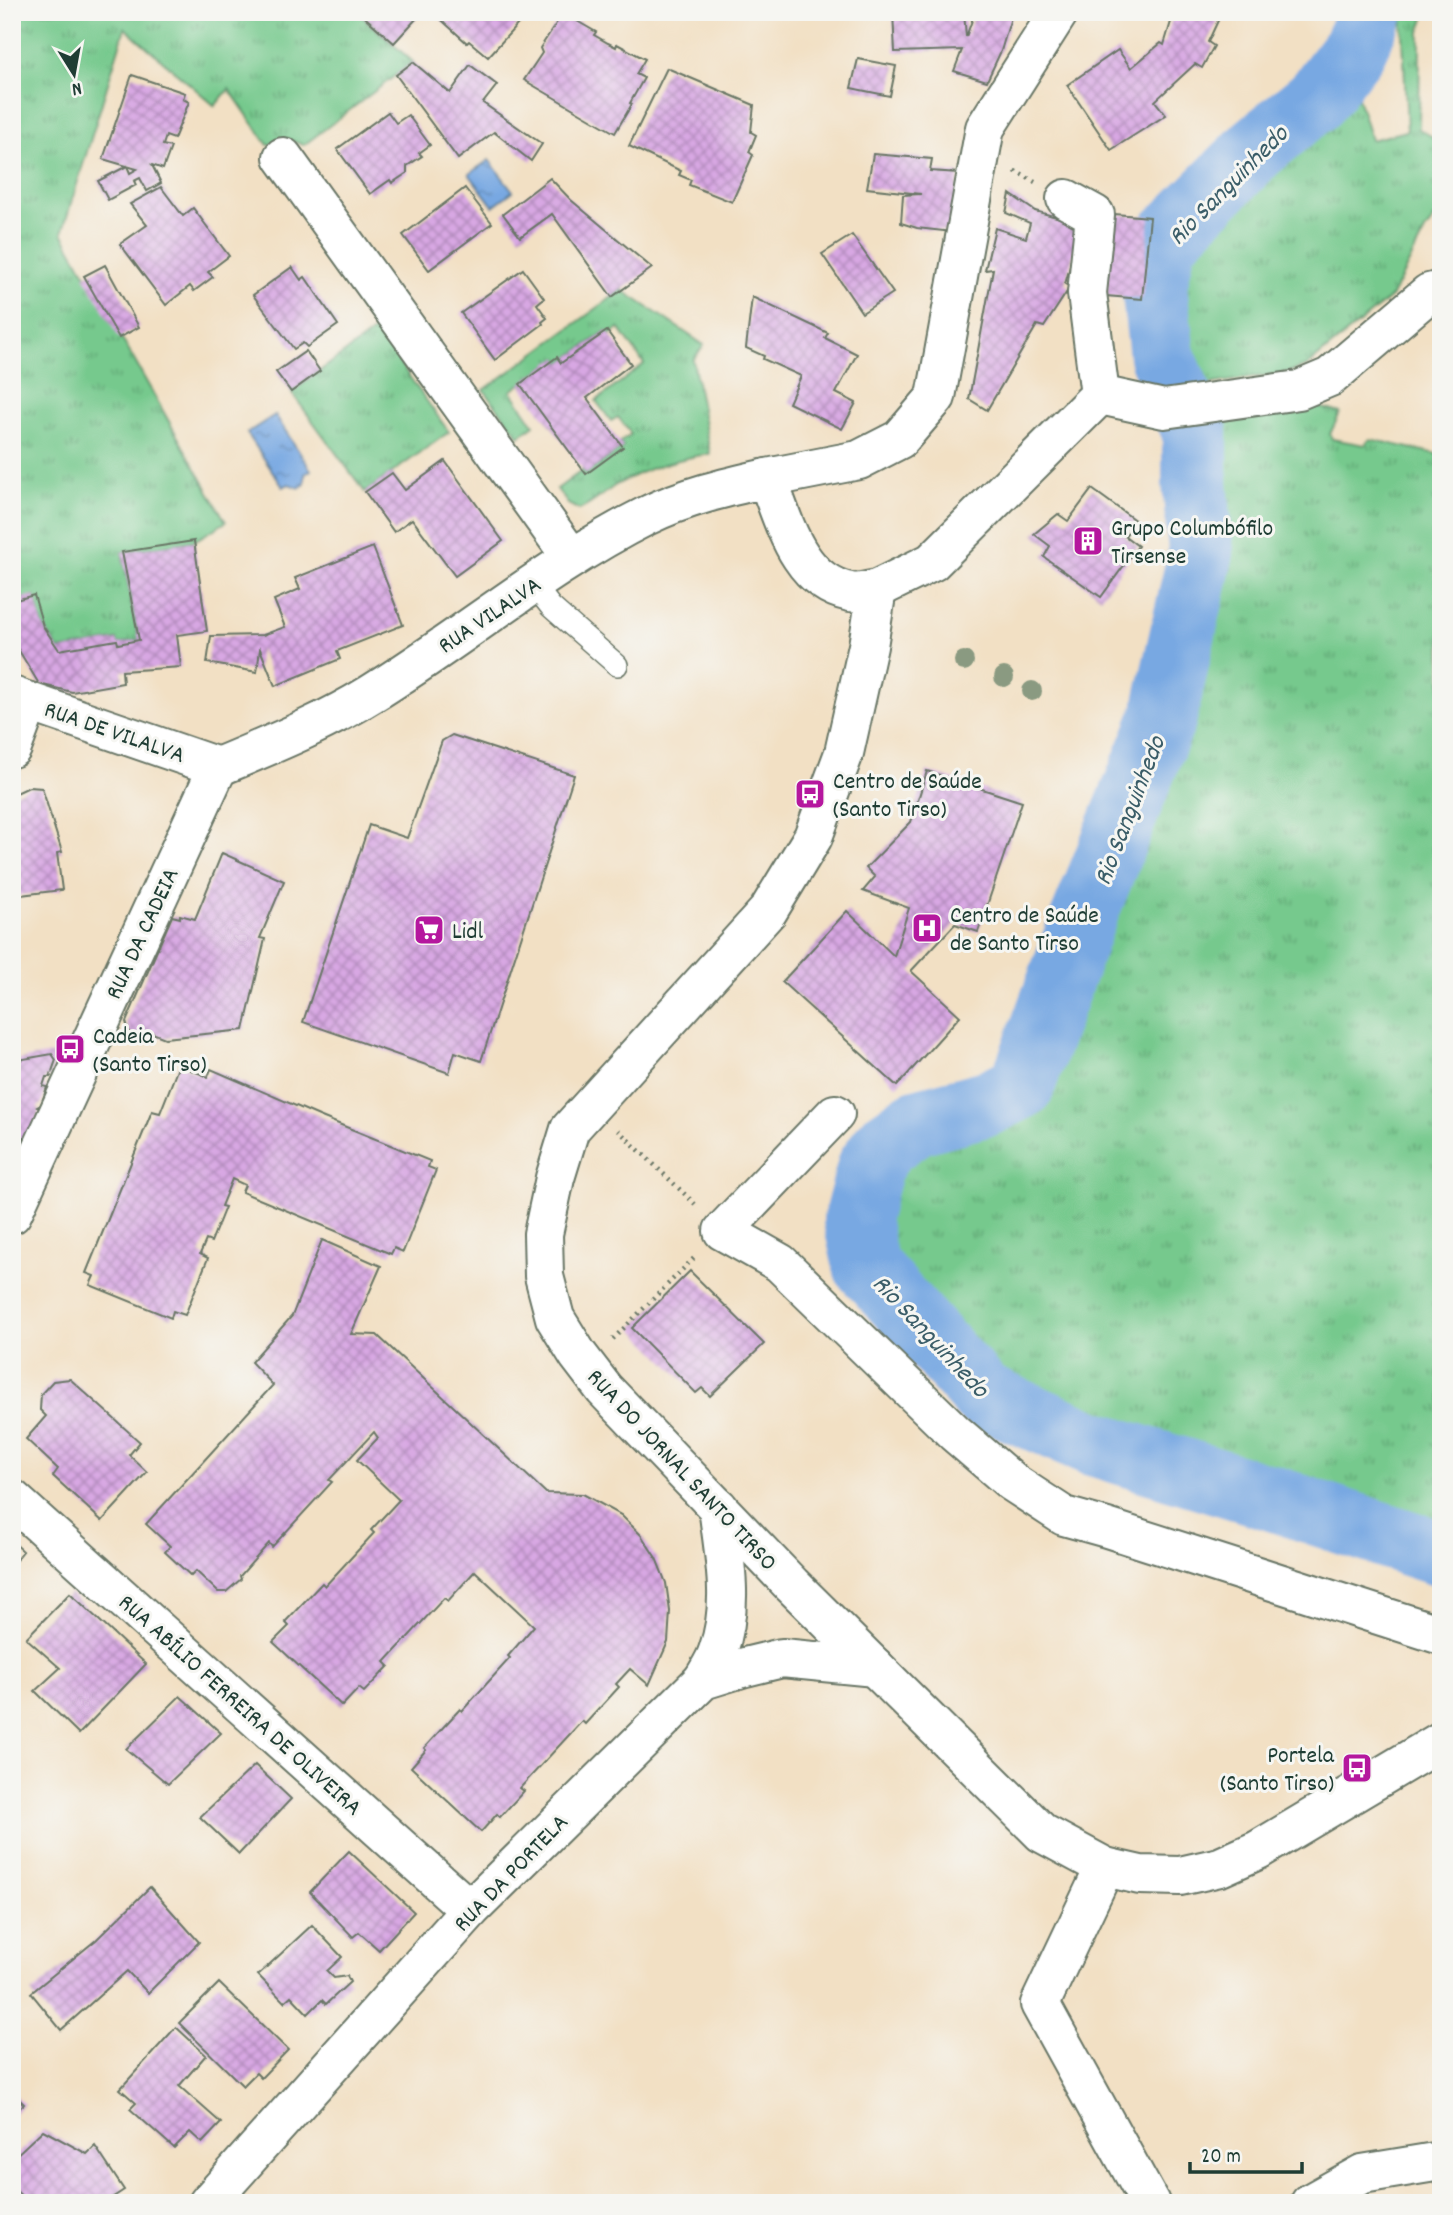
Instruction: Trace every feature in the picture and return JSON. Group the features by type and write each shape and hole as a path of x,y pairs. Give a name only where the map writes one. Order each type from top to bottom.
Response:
{"street":[{"name":"RUA VILALVA","path":"218,766 289,737 370,695 572,558 648,515 721,488 859,460 900,439 936,397 985,128 1059,12"},
{"path":"283,157 572,558"},
{"path":"1066,199 1095,215 1087,293 1100,395"},
{"path":"1100,395 1180,407 1299,390 1330,377 1429,293 1441,290"},
{"path":"767,478 797,552 822,582 852,593 877,589 932,562 1100,395"},
{"name":"RUA DO JORNAL SANTO TIRSO","path":"877,589 868,646 844,753 813,837 768,911 570,1129 555,1178 543,1234 544,1276 555,1318 604,1389 792,1585 1042,1833 1105,1867 1140,1875 1180,1876 1220,1867 1258,1850 1441,1741"},
{"path":"12,748 21,699"},
{"name":"RUA DE VILALVA","path":"21,699 218,766"},
{"name":"RUA DA CADEIA","path":"13,1212 218,766"},
{"path":"835,1114 723,1231 780,1263 955,1433 1012,1482 1064,1516 1441,1635"},
{"name":"RUA ABÍLIO FERREIRA DE OLIVEIRA","path":"12,1499 470,1910"},
{"path":"703,1680 718,1651 726,1617 728,1589 718,1507"},
{"name":"RUA DA PORTELA","path":"208,2203 470,1910 703,1680 782,1658 875,1667"},
{"path":"1105,1867 1040,2004 1150,2203"},
{"path":"1310,2203 1362,2174 1441,2161"}],"lane":[{"path":"533,584 551,607 617,666"}],"path":[{"path":"981,152 1066,199"},
{"path":"586,1365 723,1231 592,1106"}],"green space":[{"path":"12,12 357,12 413,62 304,145 286,139 268,145 229,89 215,106 125,28 62,233 226,522 194,541 122,552 139,640 118,644 117,640 59,650 43,626 34,596 12,601"},
{"path":"1380,12 1390,12 1352,78 1371,140 1407,131 1402,12 1426,12 1420,32 1419,129 1441,142 1441,211 1426,229 1392,296 1307,366 1289,372 1184,388 1170,354 1163,291 1172,243 1259,157 1318,109 1357,60"},
{"path":"622,290 704,345 693,360 710,454 674,461 638,474 579,510 568,504 557,489 583,470 586,474 623,447 620,442 631,434 618,417 611,421 596,401 644,364 619,328 610,335 606,331 561,363 557,358 511,391 534,425 519,436 484,390"},
{"path":"376,330 449,432 365,492 291,392"},
{"path":"1306,403 1340,413 1330,434 1332,439 1365,445 1370,439 1441,455 1441,1544 1098,1433 985,1388 884,1275 865,1231 874,1180 887,1153 919,1131 989,1112 1030,1094 1172,719 1209,552 1203,433 1198,418"}],"water":[{"path":"489,160 513,191 493,206 469,174"},
{"path":"275,415 311,470 305,474 305,484 299,488 289,484 283,487 247,433"}],"building":[{"path":"359,12 410,12 417,18 394,43"},
{"path":"529,12 488,57 469,41 467,43 435,14"},
{"path":"893,12 964,12 966,37 975,12 1012,14 1001,51 987,81 954,71 962,50 895,52"},
{"path":"1174,12 1222,12 1208,42 1214,46 1202,68 1195,64 1155,101 1166,115 1111,150 1067,85 1118,50 1131,68 1161,43 1164,45"},
{"path":"563,13 596,32 594,35 608,43 616,47 617,44 645,59 636,74 644,78 615,133 524,80 542,53 540,48"},
{"path":"858,59 896,66 890,96 851,88"},
{"path":"413,62 450,93 470,65 497,85 483,103 542,144 531,161 494,132 458,159 396,75"},
{"path":"667,68 754,105 751,132 756,135 749,152 753,155 732,202 689,185 691,180 679,175 681,171 629,146"},
{"path":"132,75 185,93 183,99 189,102 174,139 166,136 163,145 171,147 163,169 152,165 161,183 147,191 140,178 134,181 136,185 108,200 98,181 127,166 103,159"},
{"path":"388,112 396,123 408,115 430,145 419,153 422,156 407,166 407,173 392,183 390,180 370,194 337,149"},
{"path":"873,154 932,159 930,171 959,173 952,232 917,228 901,223 903,195 921,194 867,188"},
{"path":"550,178 571,200 652,268 612,297 552,214 520,237 503,214"},
{"path":"161,187 183,216 193,208 229,256 208,272 213,277 194,291 190,286 166,305 120,244 147,225 130,204"},
{"path":"465,188 492,223 429,270 403,235"},
{"path":"1010,194 1035,211 1082,224 1065,284 1070,287 1044,327 1037,325 987,410 969,399 993,269 985,270 995,228 1026,238 1030,223 1006,213"},
{"path":"1114,214 1150,217 1142,299 1106,296"},
{"path":"852,235 893,293 862,313 822,254"},
{"path":"105,265 139,327 119,338 84,276"},
{"path":"292,267 301,280 305,277 338,325 307,347 303,343 294,349 253,295"},
{"path":"523,269 544,298 537,304 547,318 543,324 495,360 461,313"},
{"path":"752,297 828,333 825,338 857,354 836,393 856,403 842,429 789,403 801,376 746,348"},
{"path":"607,331 631,364 587,398 623,447 586,474 520,384 557,357 561,363"},
{"path":"306,351 320,371 291,392 276,372"},
{"path":"445,461 503,541 455,576 412,519 394,532 365,492 392,473 405,490"},
{"name":"Grupo Columbófilo Tirsense","path":"1092,489 1136,521 1125,536 1138,546 1101,597 1044,557 1050,546 1034,534 1058,514 1068,521"},
{"path":"194,541 207,631 177,635 181,667 122,671 123,683 72,692 39,684 12,639 12,601 34,595 43,626 59,650 117,640 118,644 139,640 122,552"},
{"path":"373,547 403,625 337,651 340,659 275,686 260,649 257,672 207,663 211,636 263,635 285,627 274,600 300,589 295,578"},
{"name":"Lidl","path":"452,735 574,775 481,1061 455,1052 449,1073 303,1022 369,825 407,838 442,741"},
{"name":"Centro de Saúde de Santo Tirso","path":"927,771 1022,802 978,932 955,924 911,971 960,1016 897,1086 782,982 847,911 894,956 909,908 863,891 875,877 866,868 911,822"},
{"path":"29,787 42,788 62,852 57,853 62,890 12,896 12,795"},
{"path":"222,853 284,881 260,938 265,939 244,1030 165,1038 150,1032 131,1037 126,1022 172,916 195,919"},
{"path":"52,1054 56,1060 50,1077 46,1077 43,1086 47,1087 41,1105 37,1107 40,1109 30,1139 24,1137 12,1172 12,1061"},
{"path":"179,1065 208,1077 211,1069 430,1161 428,1167 436,1170 403,1252 394,1248 391,1254 242,1192 245,1185 232,1179 221,1206 225,1207 211,1242 206,1240 200,1254 208,1258 185,1315 173,1311 171,1318 90,1285 94,1276 86,1273 152,1111 160,1113"},
{"path":"322,1240 381,1266 351,1334 377,1335 546,1493 583,1494 621,1515 641,1535 656,1558 666,1583 670,1611 668,1642 649,1685 630,1669 616,1684 619,1687 585,1724 582,1721 520,1788 524,1791 500,1817 497,1814 481,1832 411,1767 426,1750 424,1748 510,1658 508,1656 534,1626 475,1571 448,1601 444,1598 385,1662 389,1666 364,1692 359,1688 342,1706 273,1642 289,1626 285,1622 322,1583 325,1586 374,1533 371,1530 399,1500 357,1460 378,1438 374,1432 272,1547 269,1543 240,1576 241,1579 226,1592 218,1592 196,1571 191,1576 165,1552 170,1546 146,1524 273,1385 251,1362 292,1316"},
{"path":"690,1271 764,1344 710,1396 702,1388 696,1393 632,1328"},
{"path":"70,1379 140,1442 129,1455 147,1472 102,1521 53,1476 58,1469 26,1439 46,1416 40,1410 41,1394 53,1381"},
{"path":"12,1541 23,1551 12,1565"},
{"path":"70,1593 146,1664 79,1734 35,1691 60,1668 26,1638"},
{"path":"180,1696 221,1733 168,1784 126,1749"},
{"path":"255,1765 291,1799 239,1854 200,1817"},
{"path":"349,1851 414,1912 379,1950 359,1932 353,1937 310,1892"},
{"path":"150,1887 199,1942 148,1993 127,1971 61,2030 31,1993 96,1940"},
{"path":"312,1925 342,1957 327,1971 334,1978 347,1976 350,1982 326,2004 322,2000 308,2014 291,1996 284,2002 258,1975"},
{"path":"219,1983 288,2050 261,2078 256,2073 243,2086 179,2023"},
{"path":"176,2027 206,2055 179,2086 221,2123 202,2143 190,2132 174,2148 130,2109 136,2103 120,2089"},
{"path":"12,2092 24,2104 12,2115"},
{"path":"43,2130 87,2154 95,2146 124,2190 104,2203 29,2203 12,2187 12,2159"}],"waterway":[{"name":"Rio Sanguinhedo","path":"1371,12 1354,49 1316,99 1257,148 1164,241 1154,286 1162,356 1195,432 1195,483 1201,552 1164,717 1081,924 1022,1086 988,1103 917,1122 885,1144 870,1166 856,1220 866,1266 983,1396 1092,1443 1266,1496 1441,1554"}],"place":[{"name":"Grupo Columbófilo Tirsense","path":"1088,541"},
{"name":"Centro de Saúde (Santo Tirso)","path":"810,794"},
{"name":"Centro de Saúde de Santo Tirso","path":"927,928"},
{"name":"Lidl","path":"429,930"},
{"name":"Cadeia (Santo Tirso)","path":"70,1049"},
{"name":"Portela (Santo Tirso)","path":"1357,1768"}]}
